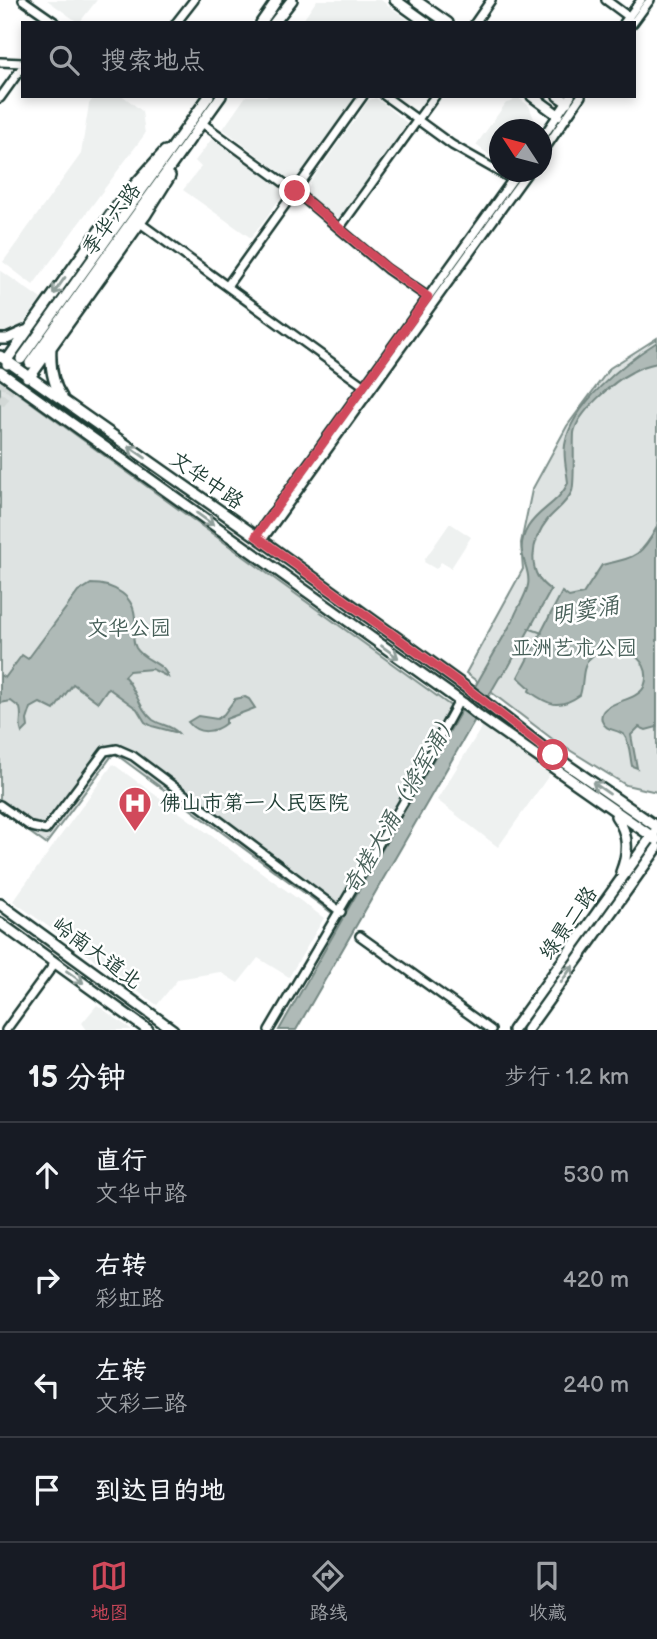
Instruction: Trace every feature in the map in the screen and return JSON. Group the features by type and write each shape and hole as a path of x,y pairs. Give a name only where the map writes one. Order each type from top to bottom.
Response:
{"main road":[{"path":"262,21 277,0"},
{"path":"279,21 292,0"},
{"path":"395,0 425,21"},
{"path":"415,0 445,21"},
{"name":"季华六路","path":"29,367 183,141 205,98"},
{"name":"季华六路","path":"183,141 202,123 220,98"},
{"path":"535,98 558,115"},
{"path":"183,141 171,174 140,223 51,347 10,380 6,357 130,188 183,141"},
{"path":"0,339 18,335 29,328"},
{"path":"51,347 54,380 59,394 71,405"},
{"name":"文华中路","path":"6,357 29,367 71,405 471,692 655,833"},
{"name":"文华中路","path":"0,372 611,809 655,833"},
{"path":"611,809 626,837 627,853 623,870 614,888"},
{"name":"绿景二路","path":"513,1030 655,833"},
{"name":"绿景二路","path":"527,1030 657,848"},
{"name":"岭南大道北","path":"0,904 173,1030"},
{"name":"岭南大道北","path":"0,923 148,1030"}],"street":[{"path":"23,0 53,21"},
{"path":"178,21 194,0"},
{"path":"476,21 491,0"},
{"path":"606,0 629,21"},
{"path":"629,21 641,0"},
{"path":"629,21 650,0"},
{"path":"0,62 21,65"},
{"path":"0,98 21,68"},
{"path":"227,286 362,98"},
{"path":"388,98 452,145 489,166"},
{"path":"340,227 434,98"},
{"path":"552,123 569,101"},
{"path":"552,133 569,101"},
{"path":"202,123 295,191 387,268 428,297"},
{"path":"259,538 510,182"},
{"path":"259,538 521,182"},
{"path":"140,223 364,386"},
{"path":"269,1030 328,928 341,912 461,703"},
{"path":"0,805 32,827 46,830 104,751 117,749 133,756 341,912"},
{"path":"360,936 491,1030"},
{"path":"6,1030 55,963"}],"shaded area":[{"path":"47,0 97,0 81,21 76,21"},
{"path":"317,0 381,0 409,21 302,21"},
{"path":"94,98 126,98 142,111 145,134 33,285 3,262 81,154 89,104"},
{"path":"245,98 357,98 295,183 223,129"},
{"path":"376,98 406,122 408,128 341,218 331,215 309,196 310,183 369,100"},
{"path":"519,98 529,106 534,119 495,119 506,103"},
{"path":"489,127 489,155 476,145"},
{"path":"214,136 284,190 251,238 183,190 201,167 195,161"},
{"path":"0,270 41,299 21,327 3,334 0,334"},
{"path":"450,523 471,537 451,568 441,562 436,569 424,562"},
{"path":"483,725 550,774 498,847 437,800"},
{"name":"佛山市第一人民医院","path":"113,764 324,918 289,977 258,958 238,983 220,972 178,979 157,1005 13,901"},
{"path":"97,1005 132,1030 87,1030 82,1023"}],"green space":[{"name":"亚洲艺术公园","path":"657,338 657,792 626,785 555,741 466,673 523,569 521,543 532,490 567,426 610,368"},
{"name":"文华公园","path":"0,380 452,707 336,916 114,753 46,844 0,811"}],"water":[{"path":"657,342 657,363 624,376 597,398 577,425 574,433 572,491 542,527 533,556 537,575 551,590 296,1030 279,1030 513,620 528,585 522,552 524,536 528,527 560,496 568,483 565,445 577,415 615,373"},
{"path":"657,527 657,727 646,730 639,727 631,735 637,768 632,766 626,738 606,727 602,714 644,687 644,666 637,658 618,649 597,653 586,663 580,695 560,704 536,696 518,677 562,592 569,597 583,594 602,565 636,555"},
{"path":"91,584 115,589 132,605 136,648 162,668 168,677 152,669 129,671 124,676 148,715 178,733 145,722 137,709 108,688 98,702 73,684 54,710 40,703 31,708 28,727 22,733 20,708 11,701 0,703 0,675 5,678 22,655 28,659 78,592"},
{"path":"245,697 255,708 226,719 226,723 216,729 201,731 188,722 198,716 217,719 235,699"}],"waterway":[{"name":"明窦涌","path":"528,628 542,633"}],"tunnel":[{"path":"0,387 18,363"},
{"path":"0,403 30,363"}],"place":[{"name":"佛山市第一人民医院","path":"135,833"}],"route":[{"path":"295,191 387,268 428,297 256,536 464,686 553,755"}],"water label":[{"name":"奇槎大涌（将军涌）","path":"400,803"}]}
